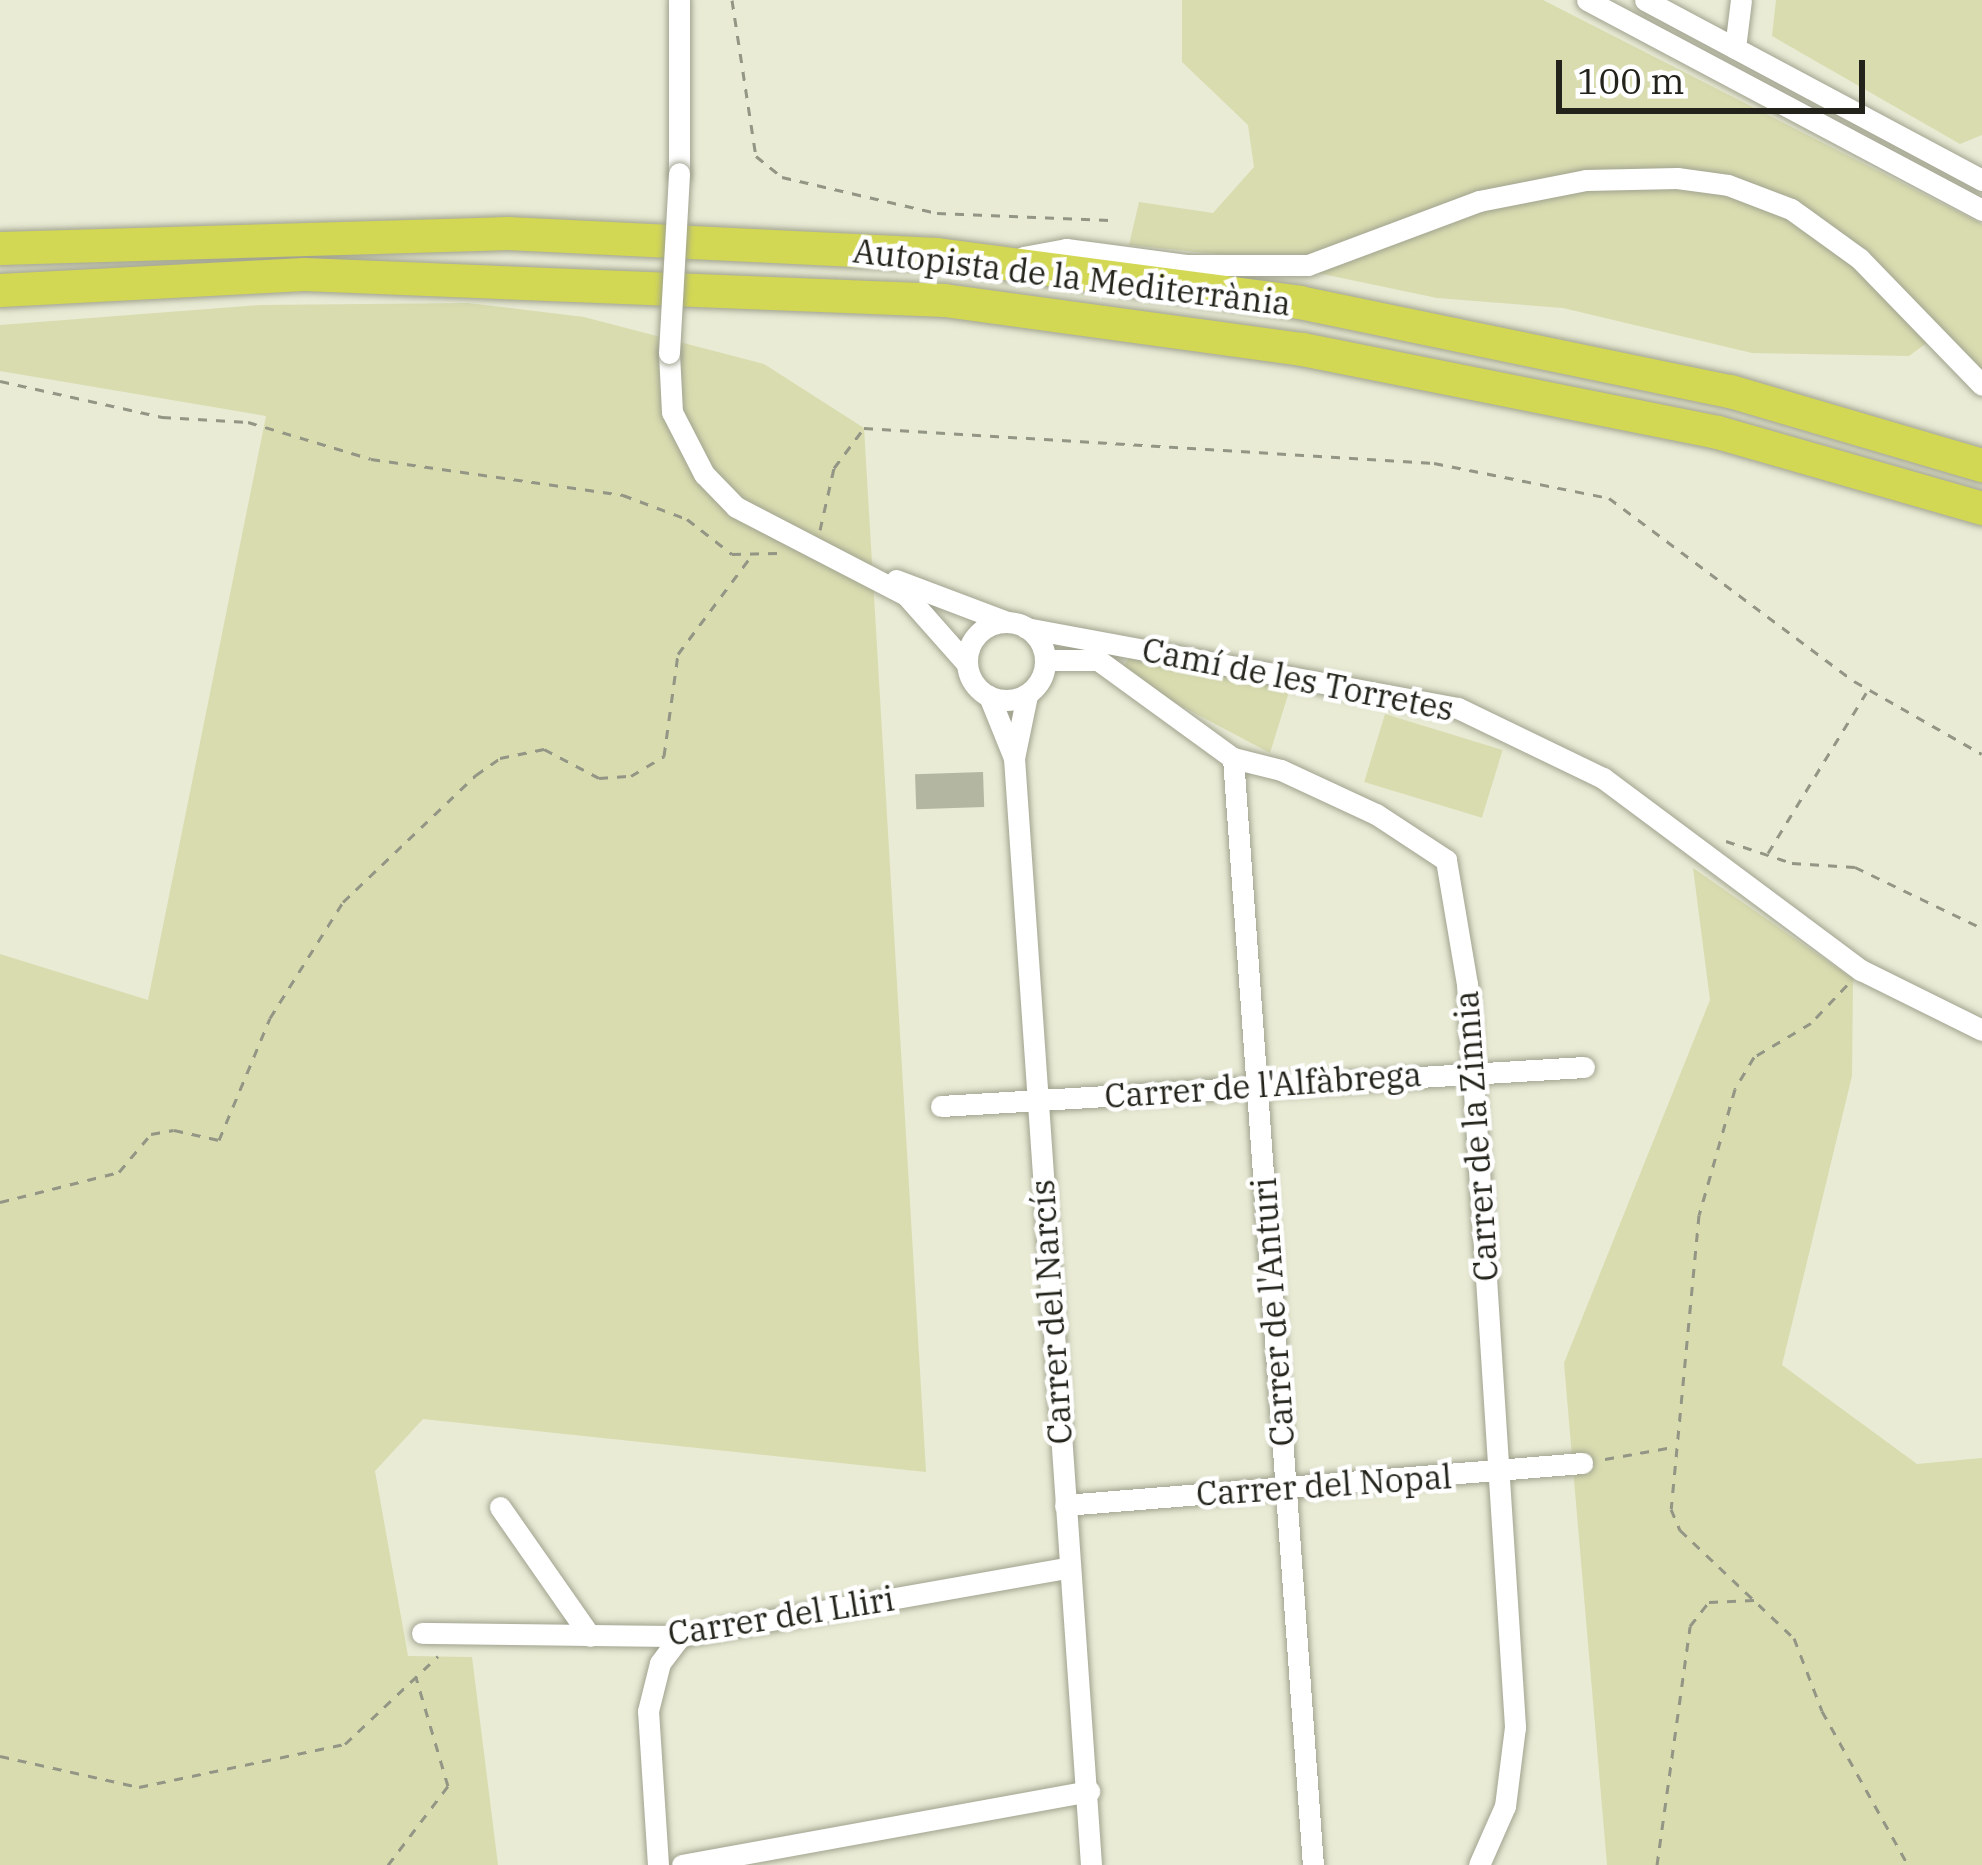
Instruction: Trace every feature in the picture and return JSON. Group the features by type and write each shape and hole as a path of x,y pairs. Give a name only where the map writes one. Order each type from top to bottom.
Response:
{"highway":[{"name":"Autopista de la Mediterrània","path":"0,248 507,233 994,262 1322,307 1730,391 1982,465"},
{"name":"Autopista de la Mediterrània","path":"0,290 304,274 944,300 1302,349 1694,427 1982,508"}],"street":[{"name":"Camí de les Torretes","path":"679,0 671,412 704,474 736,507 926,609 967,664"},
{"path":"1587,0 1982,210"},
{"path":"1646,0 1982,180"},
{"path":"1735,48 1741,0"},
{"path":"994,262 1066,249 1186,265 1308,265 1479,201 1586,180 1677,178 1728,185 1791,209 1859,259 1982,385"},
{"name":"Camí de les Torretes","path":"844,563 1017,625 1458,708 1655,812 1862,970 1982,1030"},
{"path":"1017,625 1046,660 1027,695 989,696 967,664 983,630 1017,625"},
{"name":"Carrer de la Zinnia","path":"1046,660 1098,660 1233,758 1281,770 1376,814 1447,860 1467,984 1515,1727 1505,1806 1479,1865"},
{"name":"Carrer del Narcís","path":"1027,695 1014,758 1066,1568 1089,1791 1091,1865"},
{"name":"Carrer del Narcís","path":"989,696 1014,758"},
{"name":"Carrer de l'Anturi","path":"1233,758 1312,1865"},
{"name":"Carrer de l'Alfàbrega","path":"941,1106 1584,1067"},
{"name":"Carrer del Nopal","path":"1065,1505 1499,1473 1586,1462"},
{"path":"500,1507 590,1636"},
{"name":"Carrer del Lliri","path":"422,1633 680,1636 1066,1568"},
{"path":"658,1865 648,1711 660,1663 680,1636"},
{"path":"682,1865 1089,1791"}],"path":[{"path":"732,0 756,156 782,177 938,212 1110,220"},
{"path":"0,381 162,417 248,422 371,459 623,495 687,519 732,554 751,558 677,654 664,756 631,776 599,778 544,748 500,758 476,775 343,902 270,1018 219,1140 174,1130 151,1134 118,1172 0,1202"},
{"path":"809,547 825,523 844,445 864,428 1435,463 1610,498 1868,689 1982,754"},
{"path":"1868,689 1767,855 1855,867 1982,928"},
{"path":"1862,970 1811,1023 1754,1057 1735,1089 1699,1215 1671,1509 1680,1530 1794,1638 1822,1712 1908,1865"},
{"path":"1586,1462 1674,1447"},
{"path":"1657,1865 1690,1626 1709,1602 1756,1600"},
{"path":"0,1756 139,1787 344,1744 461,1634"},
{"path":"388,1865 448,1786 416,1677"}],"green space":[{"path":"1182,0 1543,0 1982,224 1982,372 1943,331 1909,356 1752,353 1563,308 1437,298 1237,256 1129,245 1139,202 1213,213 1254,167 1248,125 1182,62"},
{"path":"1776,0 1982,0 1982,135 1960,144 1772,36"},
{"path":"468,303 584,317 764,364 864,428 926,1472 423,1419 375,1471 408,1656 472,1657 498,1865 0,1865 0,954 148,1000 266,416 0,371 0,325 260,305"},
{"path":"1138,645 1292,682 1270,753 1119,673"},
{"path":"1385,714 1503,750 1482,818 1364,782"},
{"path":"1693,868 1853,979 1852,1076 1782,1365 1917,1464 1982,1458 1982,1865 1607,1865 1564,1363 1710,1000"}],"building":[{"path":"983,772 984,807 916,809 915,774"}]}
